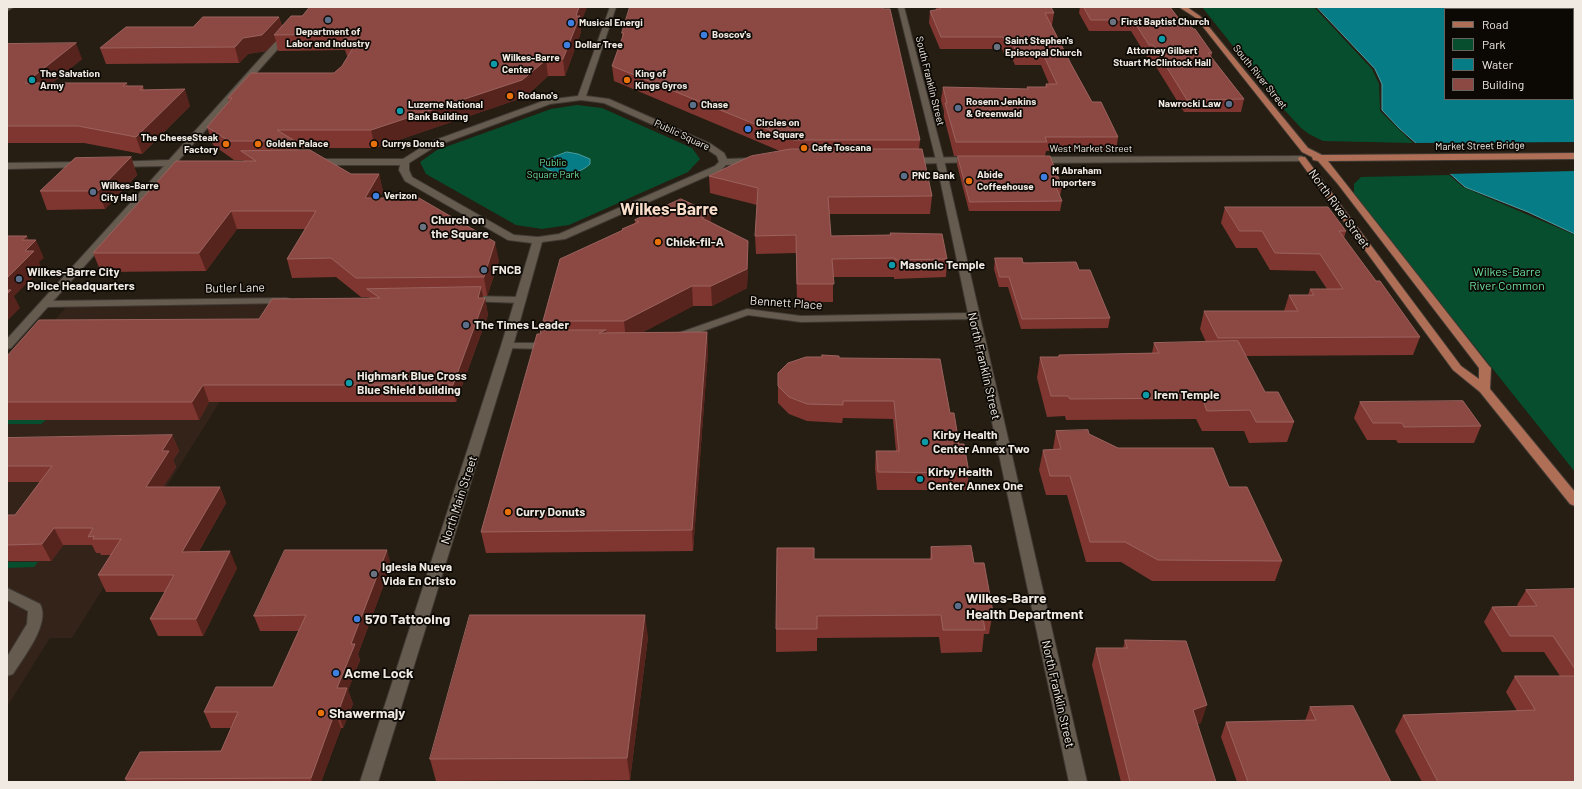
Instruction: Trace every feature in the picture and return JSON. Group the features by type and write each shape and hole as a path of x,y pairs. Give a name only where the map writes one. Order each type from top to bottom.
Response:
{"main road":[{"name":"South River Street","path":"1182,7 1198,17 1304,154"},
{"name":"South River Street","path":"1196,7 1198,17"},
{"name":"West Market Street","path":"1304,154 1321,158 1386,158"},
{"name":"North River Street","path":"1304,154 1317,181 1456,368 1484,389 1575,501"},
{"name":"Market Street Bridge","path":"1386,158 1575,156"},
{"name":"North River Street","path":"1321,158 1485,368 1484,389"}],"street":[{"path":"7,10 11,7"},
{"path":"581,98 613,7"},
{"name":"South Franklin Street","path":"901,7 940,160"},
{"path":"7,346 292,29"},
{"name":"Public Square","path":"406,162 433,144 549,102 581,98 606,100 708,146 721,155 724,162"},
{"name":"West Market Street","path":"1025,160 1304,154"},
{"name":"North Franklin Street","path":"940,160 973,316 1078,782"},
{"path":"902,161 978,160"},
{"path":"305,162 406,162 404,170 408,179 512,238 538,240 561,237 718,168 724,162 763,161"},
{"path":"110,164 186,163"},
{"path":"7,166 94,164"},
{"name":"North Main Street","path":"370,782 507,346 538,240"},
{"path":"456,299 521,300"},
{"name":"Butler Lane","path":"46,304 294,301"},
{"name":"Bennett Place","path":"661,342 747,312 800,319 973,316"},
{"path":"507,346 562,346"},
{"path":"7,593 35,608 35,624 7,670"}],"shaded area":[{"path":"281,304 72,638 50,638 7,707 7,374 67,306"}],"green space":[{"path":"1202,7 1314,7 1372,69 1379,84 1380,111 1413,143 1323,141 1309,134 1301,128 1279,104"},
{"name":"Public Square Park","path":"577,105 602,108 692,148 700,159 688,172 569,225 542,229 516,225 426,174 420,162 437,150 551,109"},
{"name":"Wilkes-Barre River Common","path":"1449,175 1463,187 1575,235 1575,472 1354,195 1354,184 1361,177"},
{"path":"7,420 46,420 41,424 7,424"},
{"path":"7,562 38,562 34,567 7,568"}],"water":[{"path":"1317,7 1575,7 1575,234 1528,212 1465,187 1399,128 1382,110 1382,84 1375,69"},
{"path":"567,152 578,154 590,159 590,164 579,171 566,174 553,172 542,165 546,160"}],"pier":[{"path":"1575,142 1575,171 1447,174 1413,143"}],"building":[{"path":"310,7 579,7 576,16 580,16 563,59 546,60 522,80 371,130 277,130 295,141 229,141 207,127 232,98 228,98 251,73 334,73 342,66 358,40 343,40 347,34 274,35 291,16 302,16"},
{"path":"630,7 882,7 883,9 890,9 920,140 794,140 612,66 624,33 622,33"},
{"path":"939,7 1051,7 1054,13 1045,13 1071,64 1092,102 1101,102 1118,137 1045,137 1047,142 956,142 945,103 947,103 943,87 1028,89 1027,87 1047,87 1046,84 1057,84 1042,52 1016,52 1013,44 1006,44 1003,37 941,37 930,11 940,9"},
{"path":"1084,7 1170,7 1182,23 1189,23 1193,29 1195,29 1212,53 1208,53 1244,99 1187,100 1153,45 1149,45 1133,20 1091,20"},
{"path":"203,17 279,17 262,35 243,38 235,47 100,48 126,27 193,27"},
{"path":"76,43 25,83 127,83 123,86 143,86 140,90 185,89 136,137 78,126 7,126 7,44"},
{"path":"791,149 922,149 932,196 828,197 831,236 891,235 890,233 942,234 947,259 832,259 834,284 797,284 796,235 755,236 758,188 709,176 751,156"},
{"path":"310,150 351,174 379,174 365,198 419,198 495,242 484,277 356,278 331,258 287,259 316,211 231,211 199,253 93,253 176,161 256,161 241,151"},
{"path":"958,156 1050,156 1062,187 1056,187 1062,201 970,202"},
{"path":"131,157 98,191 40,191 75,158"},
{"path":"681,199 711,213 702,218 748,241 747,269 711,286 692,286 624,321 543,321 560,259 623,230 622,229 639,222 635,220"},
{"path":"1225,207 1328,207 1346,231 1339,231 1376,281 1380,281 1420,337 1218,338 1204,311 1298,311 1289,295 1314,295 1310,289 1343,289 1320,254 1275,253 1262,231 1240,231"},
{"path":"7,236 27,236 22,240 36,240 25,251 34,251 7,278"},
{"path":"995,258 1022,258 1023,263 1076,262 1079,270 1090,270 1110,318 1022,319 1009,277 1000,277"},
{"path":"481,287 478,298 485,298 453,385 203,385 192,402 7,402 7,356 39,320 259,319 272,299 380,298 367,289"},
{"path":"541,330 606,330 599,333 707,332 692,530 481,532 537,334 540,334"},
{"path":"1238,341 1265,392 1278,392 1294,422 1256,422 1250,410 1207,411 1202,398 1070,399 1068,396 1051,396 1040,357 1059,357 1059,355 1159,353 1154,343"},
{"path":"822,355 839,356 839,358 940,359 950,413 954,413 959,444 964,444 969,473 878,472 876,451 899,451 894,401 843,401 843,405 807,404 789,397 778,386 778,373 788,363 806,357 822,357"},
{"path":"1463,401 1481,426 1404,427 1402,423 1373,423 1360,402"},
{"path":"1088,430 1089,434 1118,448 1213,448 1229,487 1247,487 1282,561 1158,560 1125,542 1090,542 1070,476 1050,476 1043,450 1061,449 1056,431"},
{"path":"172,435 162,451 169,451 146,487 220,487 182,552 230,551 196,619 150,619 174,575 98,575 121,539 93,539 94,536 88,537 93,528 54,528 42,544 7,545 7,515 15,515 52,466 7,466 7,438"},
{"path":"971,546 974,563 984,563 993,612 982,612 985,630 943,630 941,615 817,616 817,629 776,629 777,548 814,548 814,559 932,559 931,547"},
{"path":"285,550 387,550 351,644 355,644 337,688 347,688 338,713 335,712 311,778 125,779 140,752 221,751 238,712 204,712 216,687 273,687 306,615 254,616"},
{"path":"1575,589 1575,669 1553,636 1510,636 1492,607 1537,606 1526,590"},
{"path":"470,615 645,615 627,758 430,759"},
{"path":"1125,640 1186,641 1207,705 1193,710 1216,782 1130,782 1096,648 1127,648"},
{"path":"1515,676 1575,676 1575,782 1438,782 1403,715 1535,710"},
{"path":"1353,706 1391,782 1248,782 1226,722 1316,720 1310,707"}],"place":[{"name":"Department of Labor and Industry","path":"328,20"},
{"name":"First Baptist Church","path":"1113,22"},
{"name":"Musical Energi","path":"571,23"},
{"name":"Boscov's","path":"704,35"},
{"name":"Attorney Gilbert Stuart McClintock Hall","path":"1162,39"},
{"name":"Dollar Tree","path":"567,45"},
{"name":"Saint Stephen's Episcopal Church","path":"997,47"},
{"name":"Wilkes-Barre Center","path":"494,64"},
{"name":"The Salvation Army","path":"32,80"},
{"name":"King of Kings Gyros","path":"627,80"},
{"name":"Rodano's","path":"510,96"},
{"name":"Nawrocki Law","path":"1229,104"},
{"name":"Chase","path":"693,105"},
{"name":"Rosenn Jenkins & Greenwald","path":"958,108"},
{"name":"Luzerne National Bank Building","path":"400,111"},
{"name":"Circles on the Square","path":"748,129"},
{"name":"The CheeseSteak Factory","path":"226,144"},
{"name":"Golden Palace","path":"258,144"},
{"name":"Currys Donuts","path":"374,144"},
{"name":"Cafe Toscana","path":"804,148"},
{"name":"PNC Bank","path":"904,176"},
{"name":"M Abraham Importers","path":"1044,177"},
{"name":"Abide Coffeehouse","path":"969,181"},
{"name":"Wilkes-Barre City Hall","path":"93,192"},
{"name":"Verizon","path":"376,196"},
{"name":"Church on the Square","path":"423,227"},
{"name":"Chick-fil-A","path":"658,242"},
{"name":"Masonic Temple","path":"892,265"},
{"name":"FNCB","path":"484,270"},
{"name":"Wilkes-Barre City Police Headquarters","path":"19,279"},
{"name":"The Times Leader","path":"466,325"},
{"name":"Highmark Blue Cross Blue Shield building","path":"349,383"},
{"name":"Irem Temple","path":"1146,395"},
{"name":"Kirby Health Center Annex Two","path":"925,442"},
{"name":"Kirby Health Center Annex One","path":"920,479"},
{"name":"Curry Donuts","path":"508,512"},
{"name":"Iglesia Nueva Vida En Cristo","path":"374,574"},
{"name":"Wilkes-Barre Health Department","path":"958,606"},
{"name":"570 Tattooing","path":"357,619"},
{"name":"Acme Lock","path":"336,673"},
{"name":"Shawermajy","path":"321,713"}],"district":[{"name":"Wilkes-Barre","path":"669,209"}]}
